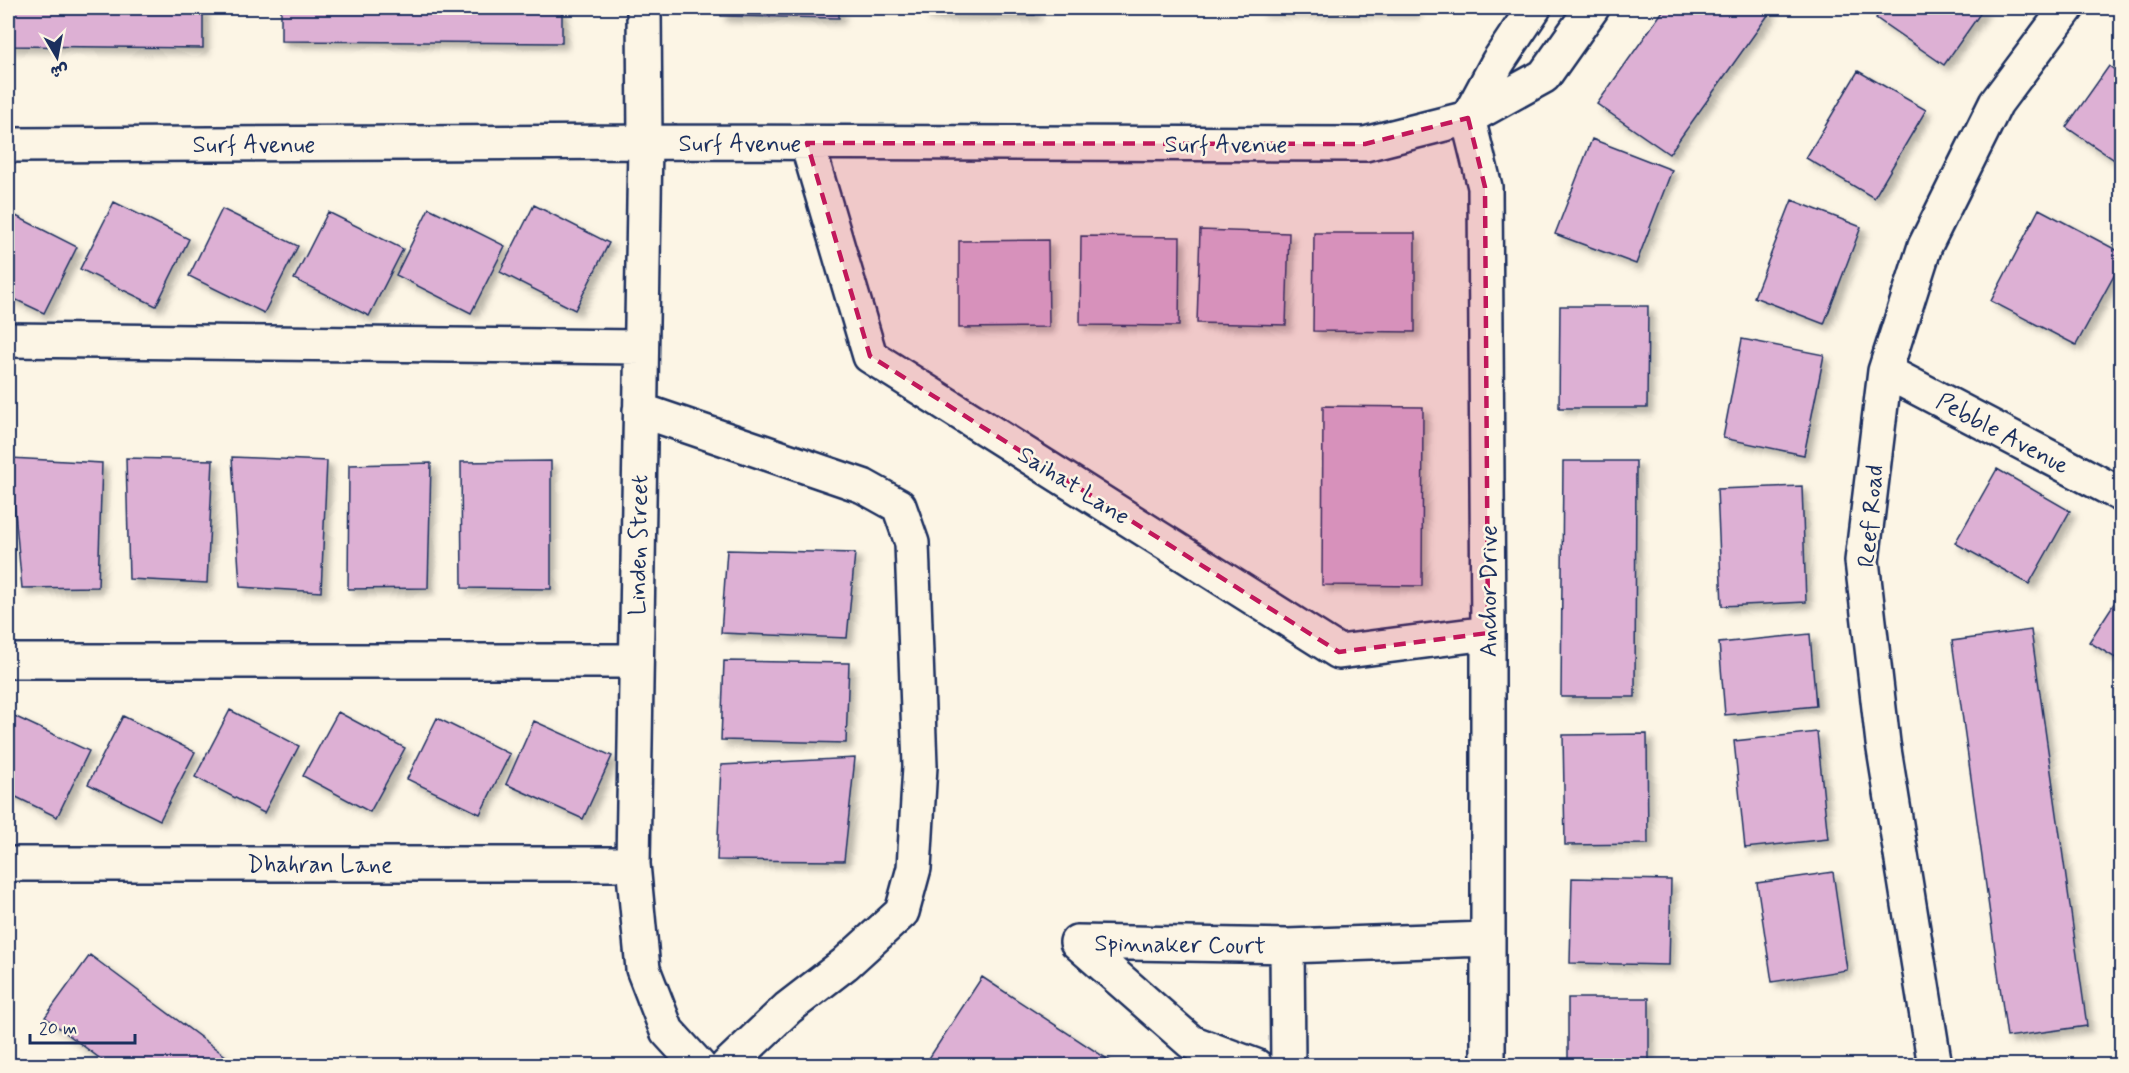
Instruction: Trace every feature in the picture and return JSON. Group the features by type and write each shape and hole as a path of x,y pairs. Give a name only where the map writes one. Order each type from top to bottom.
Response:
{"street":[{"name":"Linden Street","path":"644,8 645,142 633,864 642,969 667,1031 699,1065"},
{"path":"1468,118 1498,62 1534,8"},
{"name":"Surf Avenue","path":"8,145 645,142 1365,144 1468,118 1544,76 1592,8"},
{"name":"Reef Road","path":"1935,1065 1883,743 1862,561 1885,371 1925,246 1996,103 2067,8"},
{"name":"Anchor Drive","path":"1468,118 1485,188 1488,1065"},
{"name":"Saihat Lane","path":"807,143 870,356 1339,652 1488,633"},
{"path":"8,340 641,347"},
{"name":"Pebble Avenue","path":"1885,371 2121,495"},
{"path":"640,411 863,486 899,507 912,543 920,766 914,868 902,912 845,964 788,1008 728,1065"},
{"path":"8,661 636,661"},
{"name":"Dhahran Lane","path":"8,864 633,864"},
{"name":"Spinnaker Court","path":"1256,1065 1191,1042 1077,942 1287,946 1486,939"},
{"name":"Spinnaker Court","path":"1287,946 1288,1065"}],"highlighted area":[{"path":"1468,118 1485,187 1488,633 1339,652 870,356 807,143 1365,144"}],"building":[{"path":"8,8 203,8 203,48 8,46"},
{"path":"281,8 562,8 562,43 281,41"},
{"path":"721,8 839,8 839,18 721,16"},
{"path":"925,8 1035,8 1035,15 925,14"},
{"path":"1260,8 1415,8 1415,12 1260,11"},
{"path":"1665,8 1765,8 1771,11 1669,154 1597,104"},
{"path":"1883,8 1984,8 1944,65 1876,18"},
{"path":"2109,66 2122,75 2122,165 2066,127"},
{"path":"1858,71 1926,110 1874,198 1806,158"},
{"path":"1592,139 1672,170 1636,264 1555,234"},
{"path":"1792,200 1861,227 1824,324 1754,297"},
{"path":"114,202 189,239 156,306 80,269"},
{"path":"534,205 609,243 575,310 500,272"},
{"path":"429,208 505,246 471,313 396,275"},
{"path":"222,209 298,246 264,313 189,276"},
{"path":"2039,209 2122,253 2122,261 2076,345 1991,301"},
{"path":"8,212 77,247 44,313 8,296"},
{"path":"328,212 403,249 369,316 294,279"},
{"path":"1200,230 1289,233 1286,325 1197,323"},
{"path":"1314,233 1415,233 1415,332 1313,331"},
{"path":"1081,236 1180,237 1179,326 1080,325"},
{"path":"1048,240 1049,327 959,328 959,241"},
{"path":"1560,306 1648,306 1647,408 1559,408"},
{"path":"1742,339 1824,355 1804,455 1723,438"},
{"path":"1323,406 1423,407 1422,586 1322,585"},
{"path":"232,457 327,461 321,592 240,587"},
{"path":"10,458 102,463 98,587 22,588"},
{"path":"126,458 213,460 207,583 129,579"},
{"path":"551,461 551,589 462,588 461,462"},
{"path":"1563,461 1636,461 1635,697 1561,697"},
{"path":"431,463 428,588 348,589 349,465"},
{"path":"1997,469 2070,511 2029,584 1955,543"},
{"path":"1802,486 1806,602 1722,606 1717,489"},
{"path":"727,550 855,553 847,638 721,633"},
{"path":"2122,591 2122,662 2089,642"},
{"path":"2031,630 2087,1026 2007,1037 1952,641"},
{"path":"1810,634 1816,706 1725,715 1719,643"},
{"path":"724,661 849,663 846,743 721,740"},
{"path":"230,710 299,746 264,813 195,777"},
{"path":"338,712 405,748 370,812 303,776"},
{"path":"14,716 89,751 57,817 8,793 8,729"},
{"path":"123,716 195,752 160,820 88,784"},
{"path":"437,718 510,754 480,814 407,779"},
{"path":"534,721 612,756 583,819 506,784"},
{"path":"1817,732 1828,839 1745,848 1734,741"},
{"path":"1647,734 1648,844 1565,845 1563,735"},
{"path":"855,758 844,861 717,860 721,765"},
{"path":"1833,872 1847,970 1772,982 1757,883"},
{"path":"1572,878 1671,880 1669,965 1570,963"},
{"path":"90,955 239,1066 110,1066 45,1017"},
{"path":"982,977 1118,1066 924,1066"},
{"path":"1568,998 1649,998 1649,1066 1568,1066"}]}
